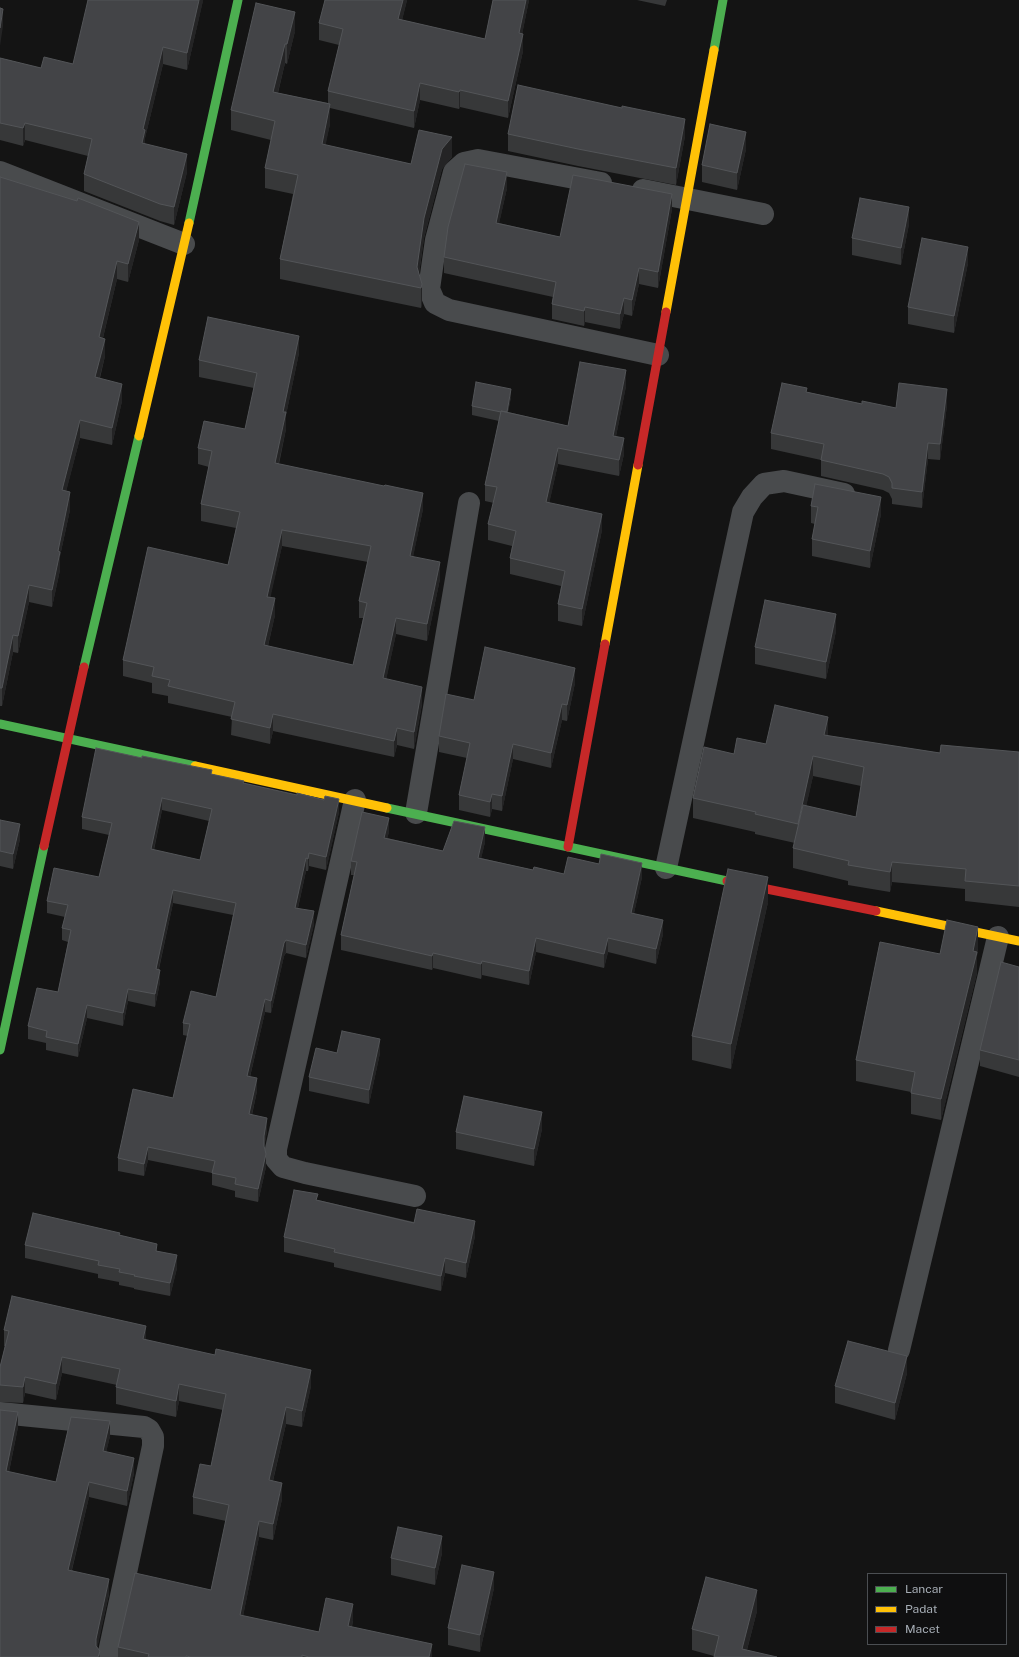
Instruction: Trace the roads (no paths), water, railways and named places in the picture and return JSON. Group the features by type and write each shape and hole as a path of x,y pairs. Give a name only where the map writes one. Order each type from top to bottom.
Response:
{"street":[{"path":"0,1050 67,739 184,244 238,0"},
{"path":"568,847 723,0"},
{"path":"658,355 449,310 435,303 429,289 436,240 454,172 464,163 478,160 686,198 763,214"},
{"path":"0,172 184,244"},
{"path":"666,868 743,512 752,497 764,484 784,481 865,499"},
{"path":"416,813 469,503"},
{"path":"0,724 666,868 1019,941"},
{"path":"355,800 278,1141 276,1159 283,1167 305,1173 415,1196"},
{"path":"899,1350 998,937"},
{"path":"0,1413 144,1427 149,1430 153,1437 153,1446 108,1657"}]}
